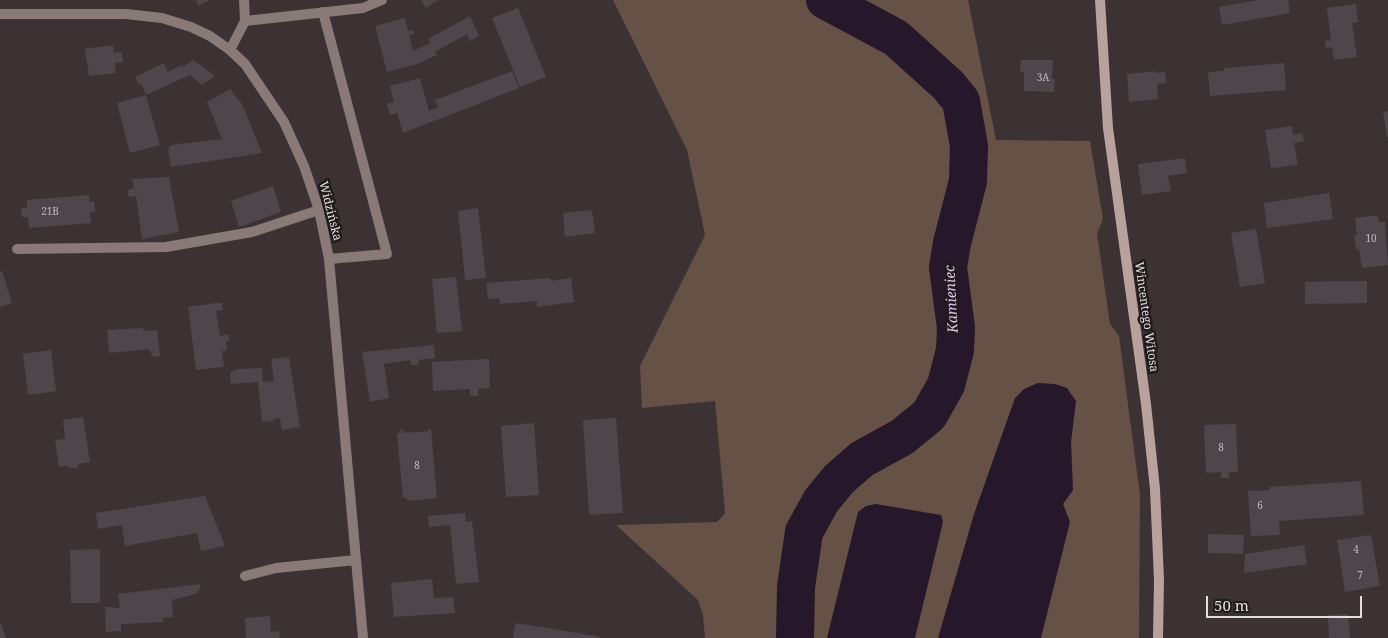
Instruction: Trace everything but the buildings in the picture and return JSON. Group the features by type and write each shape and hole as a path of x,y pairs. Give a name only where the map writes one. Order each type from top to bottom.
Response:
{"street":[{"path":"230,50 245,21 244,0"},
{"path":"245,21 363,8 382,0"},
{"name":"Wincentego Witosa","path":"1100,0 1108,128 1146,404 1155,489 1159,580 1158,638"},
{"path":"323,12 387,254 329,259"},
{"name":"Widzińska","path":"0,14 126,14 162,18 191,27 210,36 230,50 245,64 284,122 304,166 319,210 329,259 363,638"},
{"path":"17,249 166,247 252,232 319,210"},
{"path":"245,576 276,568 356,560"}],"shaded area":[{"path":"613,0 968,0 996,140 1090,141 1103,219 1097,234 1110,324 1119,336 1140,495 1139,638 705,638 703,615 698,600 616,525 717,522 725,513 715,401 642,408 640,366 705,235 687,150"},
{"path":"1038,383 1055,384 1067,388 1076,401 1071,442 1073,490 1063,504 1070,522 1041,638 938,638 974,514 1015,398 1024,389"},
{"path":"876,504 941,515 943,522 915,638 827,638 858,512 866,506"}],"waterway":[{"name":"Kamieniec","path":"795,638 796,587 804,532 821,501 839,479 862,459 902,437 929,415 946,385 955,350 956,328 948,267 952,243 968,181 969,146 961,101 948,85 896,38 825,0"}]}
